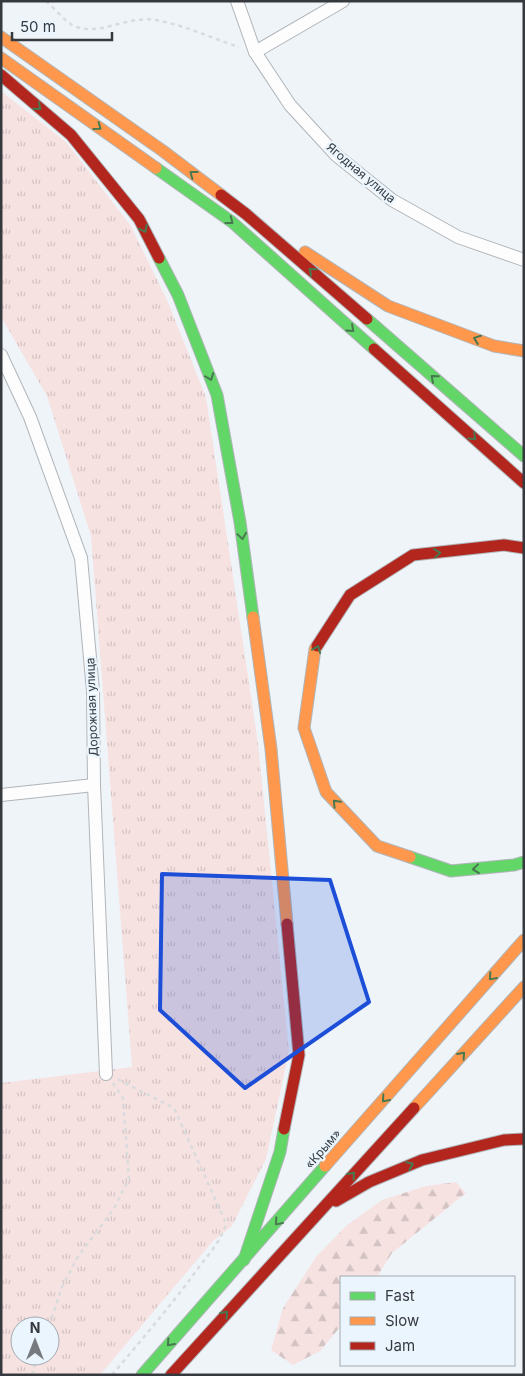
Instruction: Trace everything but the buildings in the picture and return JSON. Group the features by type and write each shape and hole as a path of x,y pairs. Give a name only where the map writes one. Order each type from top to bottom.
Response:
{"main road":[{"path":"1,37 163,151 246,214 524,456"},
{"path":"1,58 232,222 524,483"},
{"path":"1,75 72,134 139,219 178,295 217,395 240,522 270,749 299,1055 280,1152 244,1260"},
{"path":"246,214 388,306 494,346 524,351"},
{"path":"524,548 504,545 413,555 350,594 314,649 304,728 326,792 377,846 451,871 514,865 524,862"},
{"name":"«Крым»","path":"142,1375 524,940"},
{"path":"171,1375 524,987"},
{"path":"320,1211 369,1182 422,1160 504,1140 524,1139"}],"street":[{"name":"Ягодная улица","path":"237,1 255,52 290,105 329,148 392,200 458,237 524,260"},
{"path":"255,52 343,1"},
{"name":"Дорожная улица","path":"1,355 30,417 82,558 93,691 94,785 106,1074"},
{"path":"1,794 94,785"}],"path":[{"path":"46,1 72,25 95,30 130,20 152,19 178,24 215,40 255,52"},
{"path":"52,1316 62,1287 77,1258 113,1210 129,1179 123,1098 106,1074"},
{"path":"106,1074 174,1108 226,1223 225,1229 193,1276 112,1375"}],"highlighted area":[{"path":"162,874 330,880 369,1002 245,1088 160,1010"}],"green space":[{"path":"1,91 66,142 131,226 167,300 206,397 258,743 289,1051 266,1159 232,1226 213,1241 100,1375 1,1375 1,1083 132,1067 91,536 47,396 1,317"},
{"path":"456,1182 466,1193 392,1253 378,1276 340,1276 340,1327 320,1351 293,1365 271,1350 283,1308 316,1257 346,1226 382,1200 426,1186"}],"traffic: fast":[{"path":"156,168 232,222 374,349"},
{"path":"159,258 178,295 217,395 240,522 253,617"},
{"path":"367,319 524,456"},
{"path":"410,857 451,871 514,865 524,862"},
{"path":"244,1260 280,1152 284,1129"},
{"path":"142,1375 325,1166"}],"traffic: slow":[{"path":"1,37 163,151 221,195"},
{"path":"1,58 156,168"},
{"path":"305,252 388,306 494,346 524,351"},
{"path":"253,617 271,749 287,924"},
{"path":"317,646 315,649 304,728 326,792 377,846 410,857"},
{"path":"325,1166 524,940"},
{"path":"414,1108 524,987"}],"traffic: jam":[{"path":"1,75 71,135 139,219 159,258"},
{"path":"221,195 246,214 367,319"},
{"path":"374,349 524,483"},
{"path":"317,646 350,595 413,555 504,545 524,548"},
{"path":"284,1129 299,1055 287,924"},
{"path":"171,1375 414,1108"},
{"path":"336,1201 369,1182 422,1160 504,1140 524,1139"}]}
